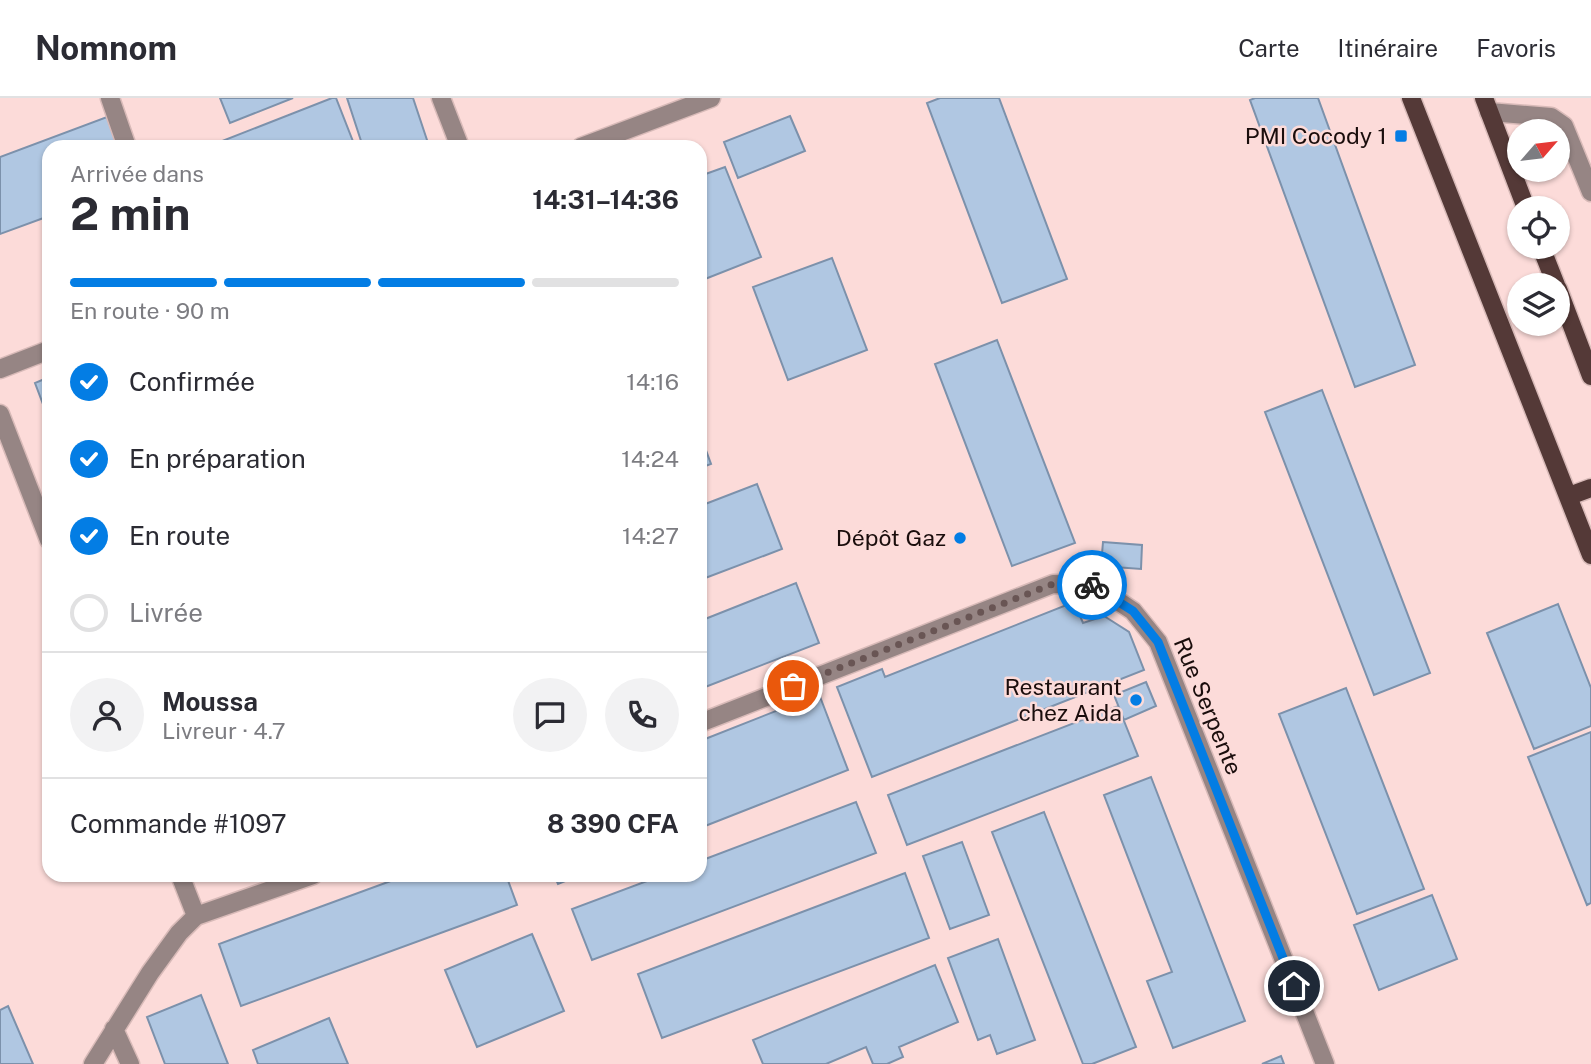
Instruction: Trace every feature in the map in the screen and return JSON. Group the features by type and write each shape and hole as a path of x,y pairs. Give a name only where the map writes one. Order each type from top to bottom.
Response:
{"main road":[{"path":"1411,98 1591,555"},
{"path":"1487,105 1521,196"},
{"path":"1570,321 1591,376"},
{"path":"1569,496 1591,488"}],"street":[{"path":"110,98 125,140"},
{"path":"441,98 457,140"},
{"path":"600,140 711,98"},
{"path":"1487,105 1551,117 1564,126 1591,192"},
{"path":"0,369 42,353"},
{"path":"0,414 42,522"},
{"name":"Rue Serpente","path":"707,720 1053,584 1094,585 1133,611 1158,642 1325,1064"},
{"path":"183,882 196,916"},
{"path":"93,1064 157,963 196,916 293,882"},
{"path":"114,1029 130,1064"}],"building":[{"path":"220,98 293,98 230,123"},
{"path":"336,98 352,140 225,140"},
{"path":"347,98 413,98 427,140 361,140"},
{"path":"940,98 999,98 1067,279 1002,303 927,103"},
{"path":"1318,98 1415,365 1355,387 1250,100"},
{"path":"790,116 805,151 738,178 724,142"},
{"path":"107,117 115,140 45,140"},
{"path":"42,141 42,219 0,234 0,157"},
{"path":"725,167 761,257 707,278 707,173"},
{"path":"832,258 867,350 788,380 753,287"},
{"path":"997,340 1075,543 1012,566 935,364"},
{"path":"42,380 42,402 35,383"},
{"path":"1322,390 1430,673 1374,695 1265,412"},
{"path":"757,484 782,549 707,577 707,503"},
{"path":"1103,542 1142,545 1141,569 1101,566"},
{"path":"796,583 819,643 707,686 707,618"},
{"path":"1074,602 1083,623 1104,616 1129,632 1144,670 872,777 837,687 882,669 885,677"},
{"path":"1558,604 1591,688 1591,726 1534,749 1487,633"},
{"path":"1146,682 1156,706 1124,720 1114,695"},
{"path":"1346,688 1424,889 1357,914 1279,714"},
{"path":"819,694 848,770 707,825 707,738"},
{"path":"1118,706 1138,756 907,845 888,795"},
{"path":"1591,732 1591,903 1587,905 1528,757"},
{"path":"1151,777 1245,1021 1173,1048 1147,981 1172,972 1104,795"},
{"path":"856,802 876,853 592,960 572,909 644,882 707,882 707,858"},
{"path":"1044,812 1136,1047 1092,1064 1083,1064 992,832"},
{"path":"962,842 989,915 950,929 923,856"},
{"path":"905,873 929,938 662,1038 638,974"},
{"path":"388,882 509,882 517,905 241,1006 219,944"},
{"path":"1432,895 1457,959 1379,990 1354,925"},
{"path":"532,934 564,1011 477,1047 445,970"},
{"path":"998,939 1035,1040 997,1054 990,1035 978,1040 948,958"},
{"path":"935,965 958,1022 899,1047 903,1057 887,1064 873,1064 866,1047 826,1064 763,1064 753,1040"},
{"path":"201,995 228,1064 165,1064 147,1017"},
{"path":"8,1006 33,1064 0,1064 0,1010"},
{"path":"329,1018 348,1064 258,1064 253,1050"},
{"path":"1281,1056 1284,1064 1262,1064"}],"way so far":[{"path":"793,686 1053,584 1092,585"}],"place":[{"name":"PMI Cocody 1","path":"1401,136"},
{"name":"Dépôt Gaz","path":"960,538"},
{"name":"Restaurant chez Aida","path":"1136,700"}],"route":[{"path":"1092,585 1133,611 1158,642 1294,986"}]}
